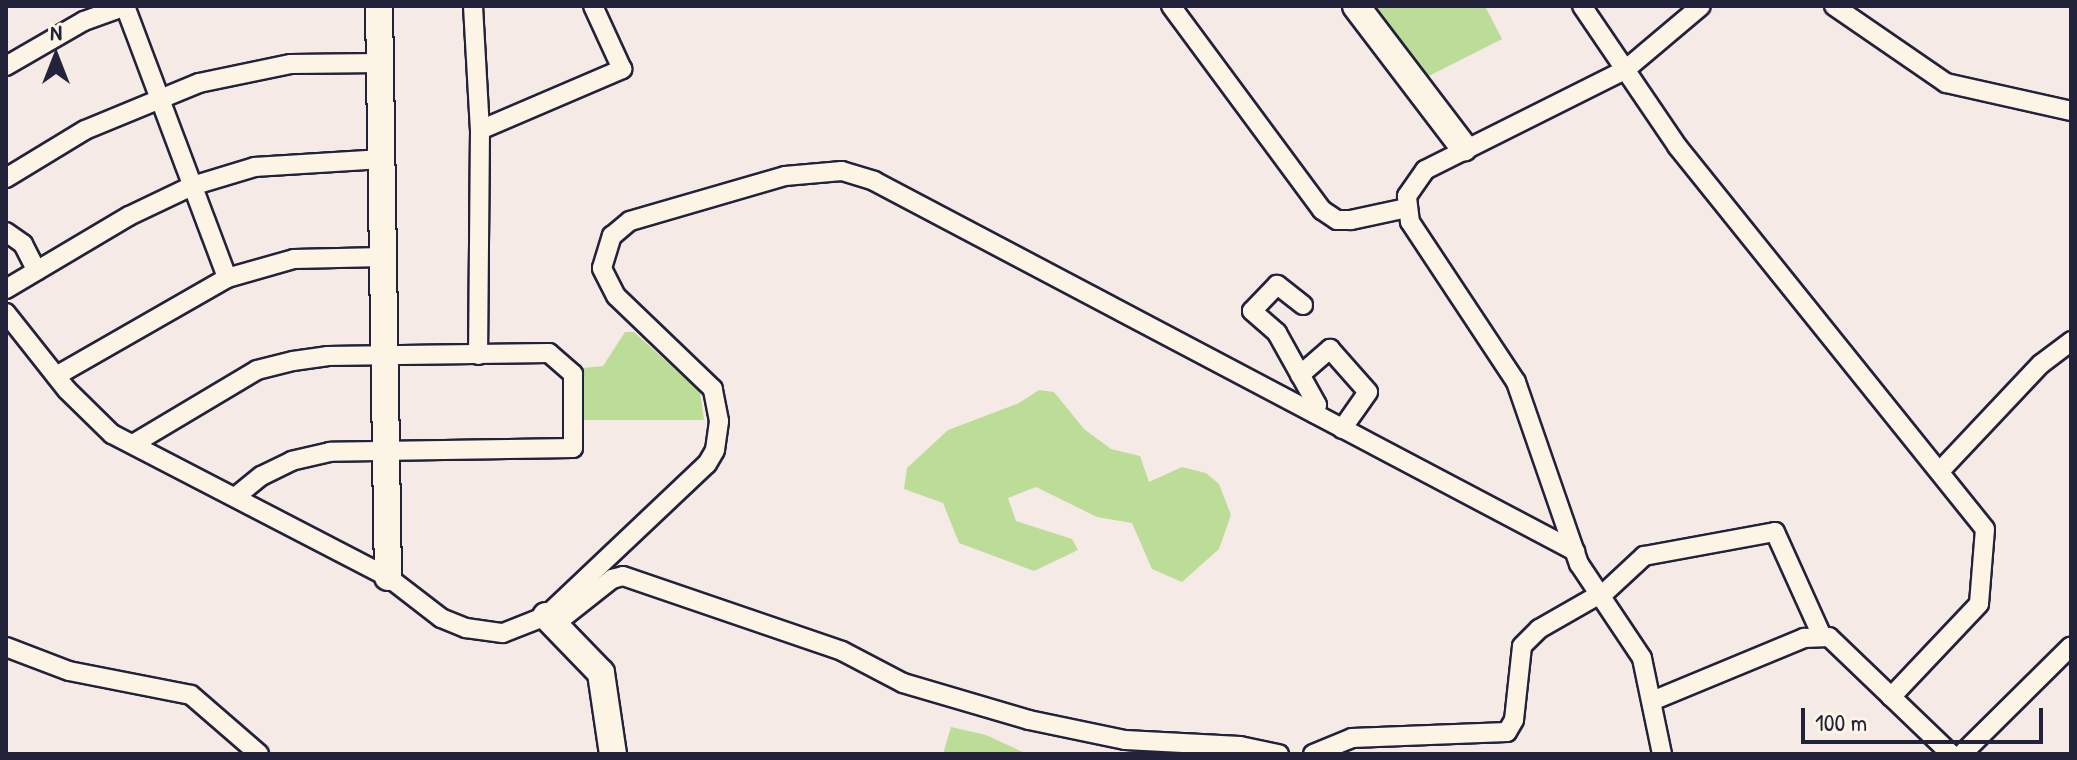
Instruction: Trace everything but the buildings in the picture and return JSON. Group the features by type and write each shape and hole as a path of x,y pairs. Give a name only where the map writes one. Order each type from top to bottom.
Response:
{"street":[{"path":"6,66 84,21 125,6 227,278"},
{"path":"379,6 388,577"},
{"path":"473,6 480,130 478,355"},
{"path":"480,130 622,69 593,6"},
{"path":"1171,6 1322,210 1337,220 1351,220 1407,208"},
{"path":"1356,6 1464,148"},
{"path":"1582,6 1625,70 1812,319 1985,529 1979,604 1891,697"},
{"path":"1662,754 1642,658 1575,551 1516,382 1410,222 1407,208 1414,181 1464,148 1625,70 1701,6"},
{"path":"1834,6 1946,83 2071,111"},
{"path":"6,178 85,130 159,98 261,69 380,63"},
{"path":"6,289 192,186 255,167 382,159"},
{"path":"551,620 707,464 718,434 713,389 616,296 605,280 604,256 612,236 630,221 785,176 842,171 874,181 1575,551"},
{"path":"6,232 23,244 37,271"},
{"path":"56,376 227,278 294,259 383,257"},
{"path":"1303,305 1277,285 1252,311 1277,333 1317,405 1315,414"},
{"path":"6,313 90,415 133,444 388,577 441,618 466,628 503,633 551,620 612,579 623,576 842,651 903,683 1029,720 1125,740 1240,746 1279,754"},
{"path":"1940,471 2041,364 2071,341"},
{"path":"1300,375 1330,349 1368,392 1342,429"},
{"path":"133,444 257,370 327,356 549,353 573,374 573,448 386,449 292,461 261,476 236,496"},
{"path":"1313,754 1352,738 1507,732 1514,720 1522,646 1539,629 1601,595 1644,556 1775,532 1822,636 1854,656 1891,697 1951,754"},
{"path":"551,620 601,673 613,754"},
{"path":"1652,701 1804,638 1822,636"},
{"path":"1962,754 2071,646"},
{"path":"6,647 57,668 191,695 259,754"}],"green space":[{"path":"1366,6 1485,6 1502,39 1421,80"},
{"path":"625,332 634,332 700,392 704,420 582,420 583,368 603,366"},
{"path":"1039,390 1054,392 1084,429 1111,449 1140,456 1149,482 1182,467 1206,473 1219,484 1231,515 1219,549 1182,582 1152,569 1132,523 1097,517 1036,487 1008,498 1016,521 1072,539 1078,550 1034,571 959,543 943,503 904,489 907,468 948,430 1019,403"},
{"path":"951,727 986,735 1027,754 943,754"}]}
